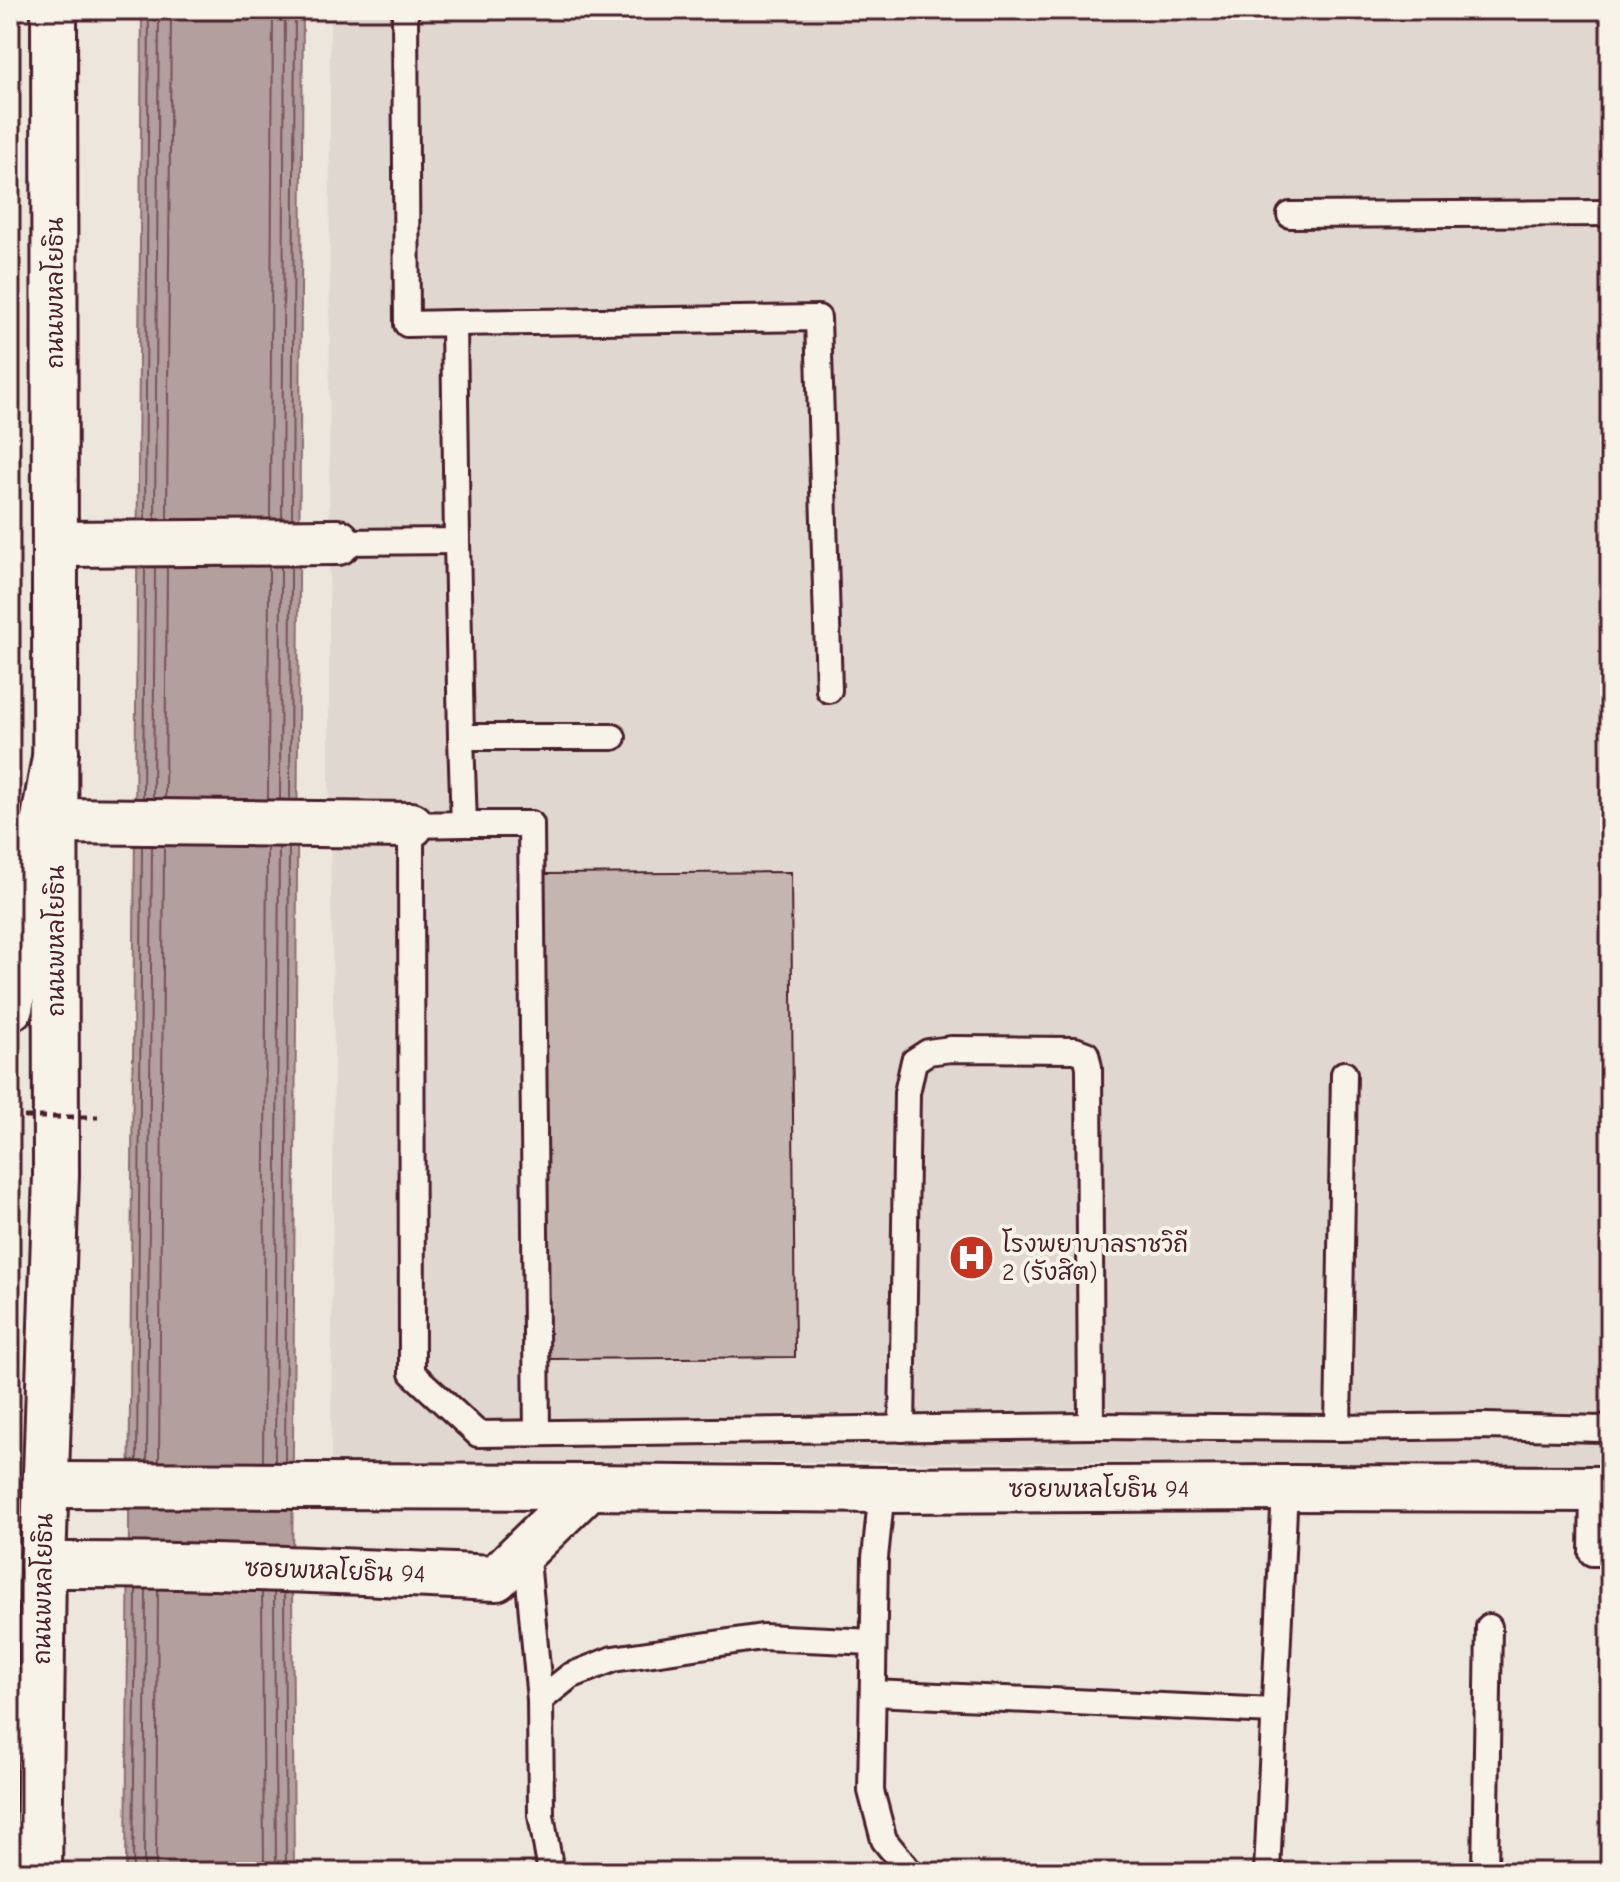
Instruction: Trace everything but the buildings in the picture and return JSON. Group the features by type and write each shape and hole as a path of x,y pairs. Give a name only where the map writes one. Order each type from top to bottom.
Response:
{"main road":[{"name":"ถนนพหลโยธิน","path":"39,1872 45,1485 73,822 56,752 74,543 54,10"},
{"path":"74,543 338,542"},
{"path":"10,1008 56,752"},
{"path":"73,822 411,825"},
{"name":"ซอยพหลโยธิน 94","path":"45,1485 882,1490 1602,1489"},
{"name":"ซอยพหลโยธิน 94","path":"43,1565 119,1564 496,1578 589,1487"}],"lane":[{"path":"405,10 407,324 818,318 829,690"},
{"path":"1290,215 1610,213"},
{"path":"454,323 464,824"},
{"path":"338,542 457,541"},
{"path":"461,737 613,737"},
{"path":"537,1433 531,824 411,825 412,1373 478,1434 1091,1426 1602,1429 1610,1425"},
{"path":"902,1429 907,1093 914,1061 928,1052 951,1049 1075,1050 1086,1054 1089,1067 1091,1426"},
{"path":"1338,1428 1344,1074"},
{"path":"1267,1872 1285,1488"},
{"path":"1602,1489 1592,1553 1610,1553"},
{"path":"882,1490 875,1558 871,1791 884,1840 910,1872"},
{"path":"526,1549 540,1700 541,1815 551,1872"},
{"path":"1485,1872 1489,1627"},
{"path":"540,1700 570,1676 613,1659 762,1637 873,1642"},
{"path":"873,1693 1274,1711"}],"path":[{"path":"10,1117 98,1117"}],"shaded area":[{"path":"330,10 1610,10 1610,1466 1124,1462 331,1462 334,1055 329,776"}],"water":[{"path":"142,10 303,10 292,1585 294,1872 126,1872"}],"place":[{"name":"โรงพยาบาลราชวิถี 2 (รังสิต)","path":"971,1258"}]}
